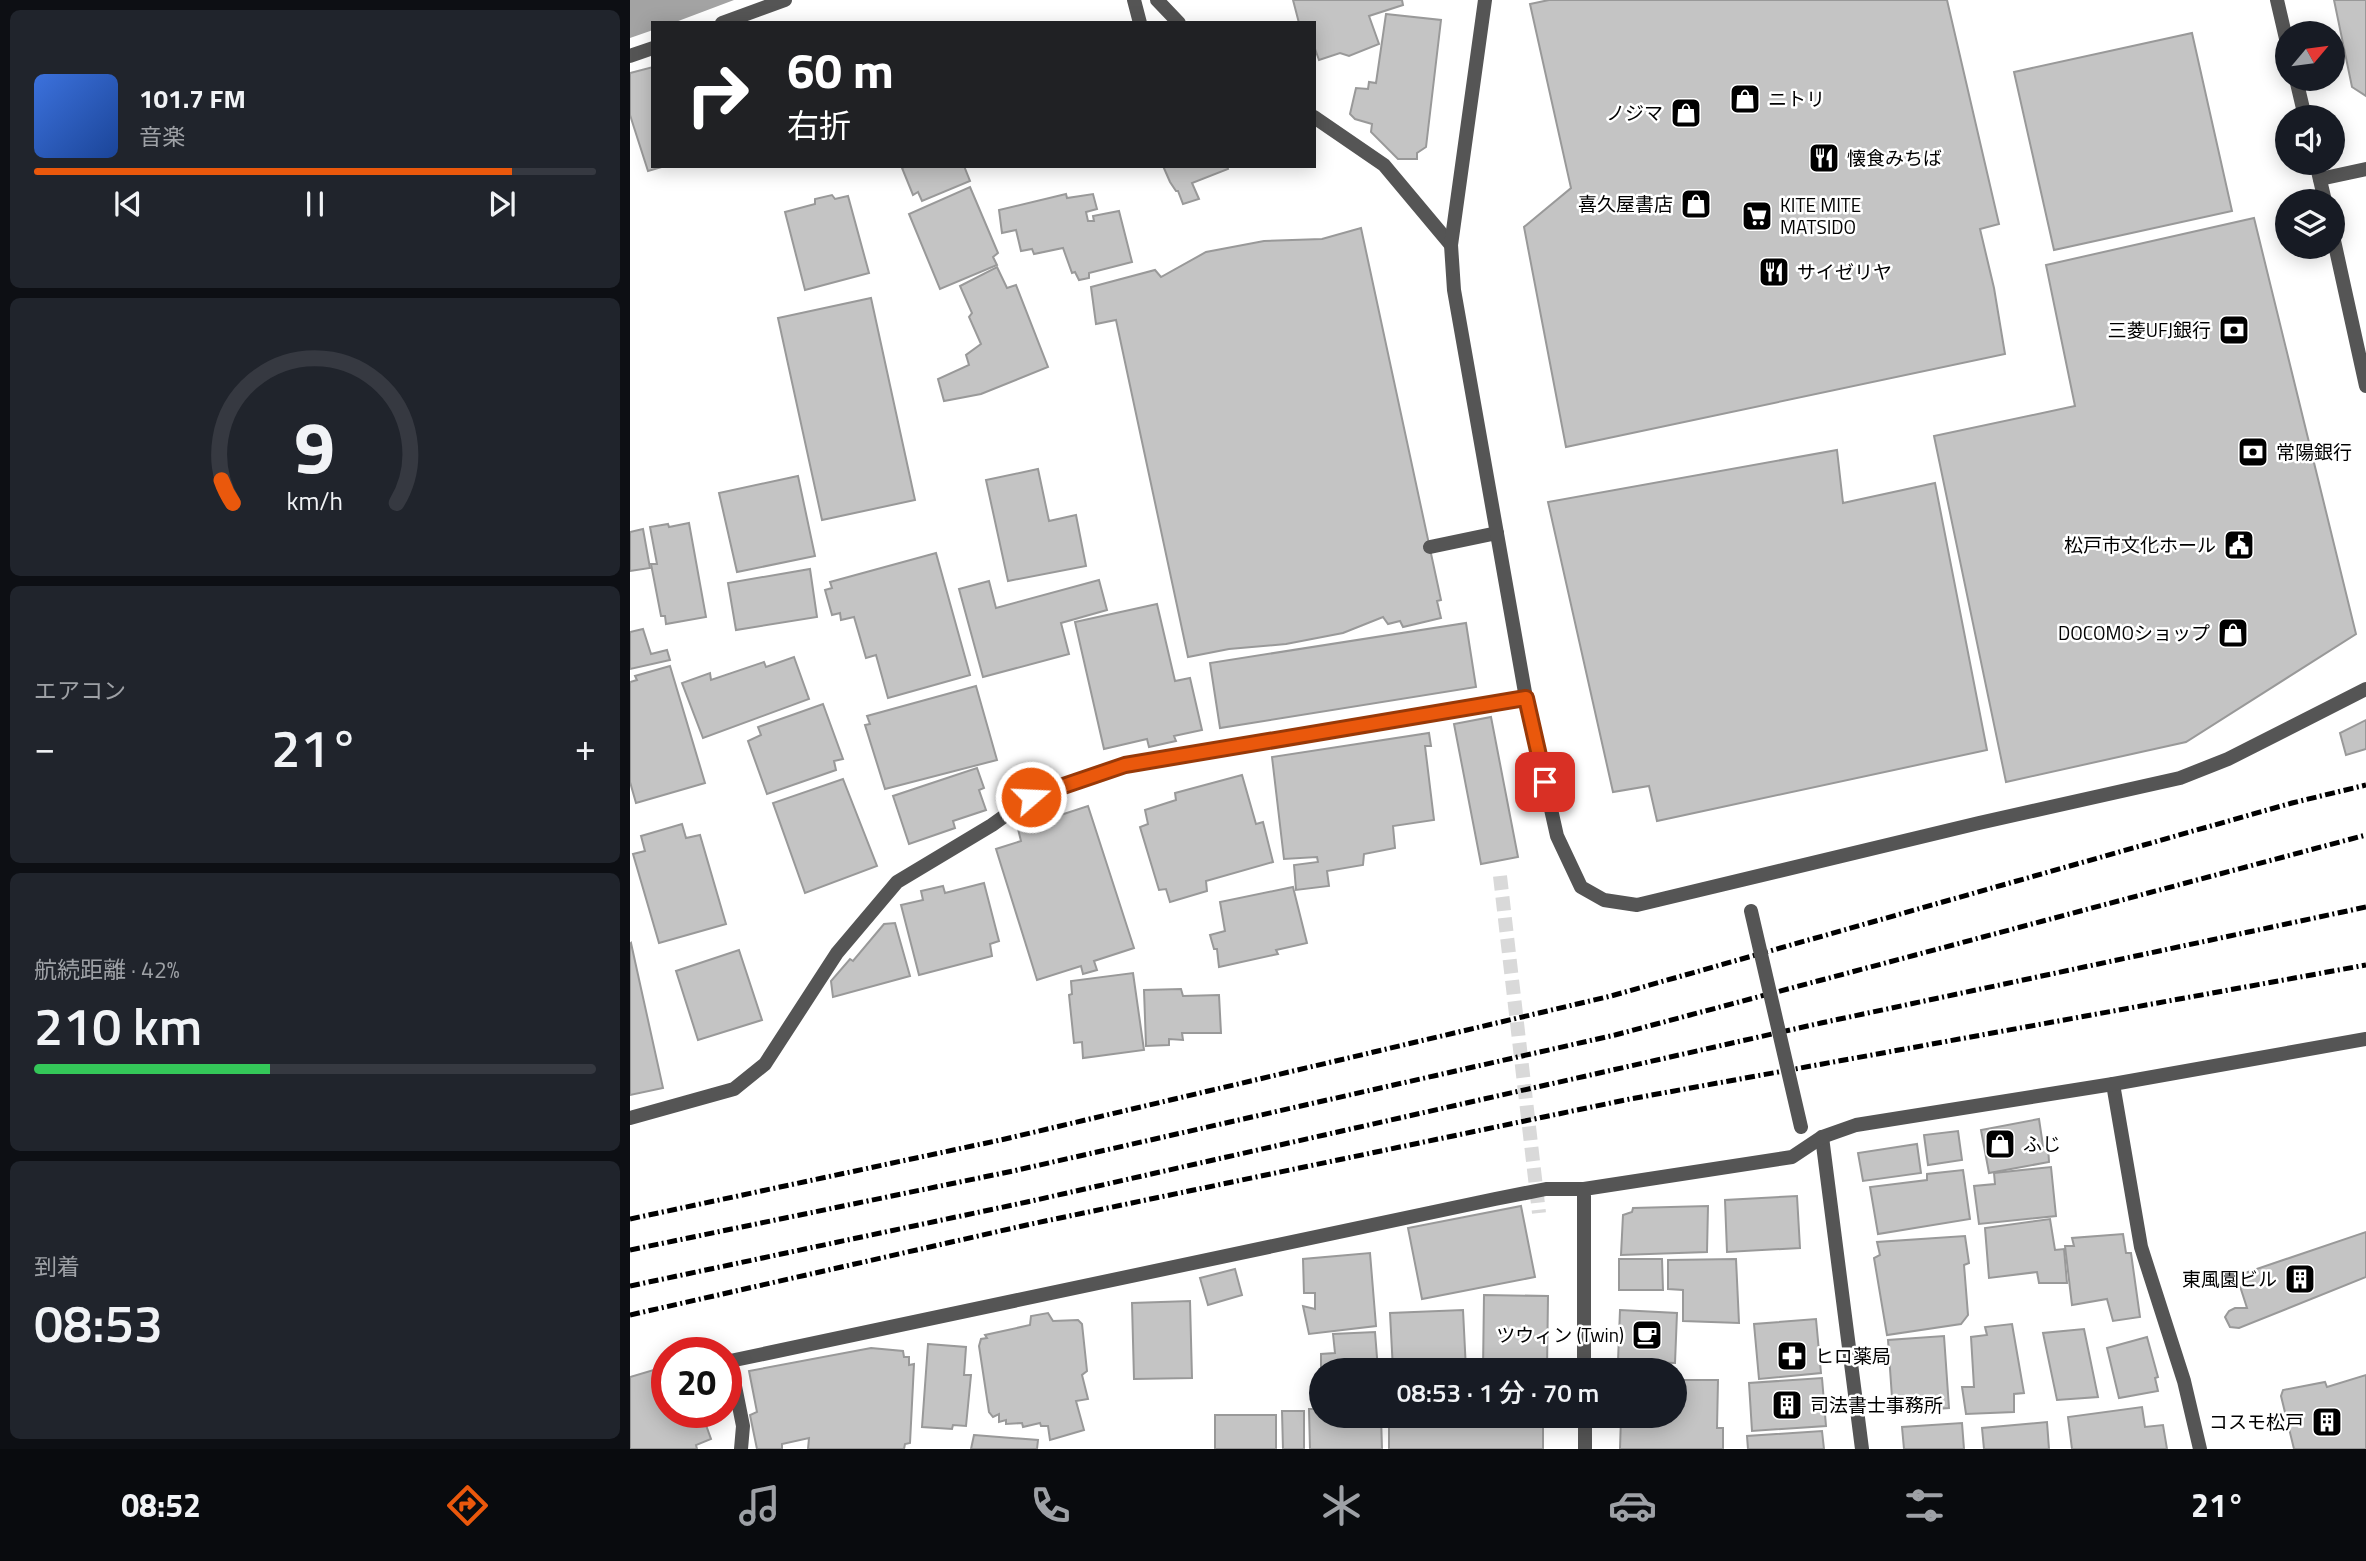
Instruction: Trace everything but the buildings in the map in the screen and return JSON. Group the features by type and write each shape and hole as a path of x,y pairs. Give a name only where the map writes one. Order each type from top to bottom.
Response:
{"street":[{"path":"727,21 785,0"},
{"path":"1134,0 1139,21"},
{"path":"1157,0 1177,21"},
{"path":"1485,0 1451,245 1454,290 1526,698 1557,836 1581,887 1604,900 1637,905 2180,778 2228,758 2366,689"},
{"path":"2277,0 2282,21"},
{"path":"630,56 651,49"},
{"path":"1316,118 1384,165 1451,245"},
{"path":"2320,179 2366,169"},
{"path":"2319,175 2322,189"},
{"path":"2338,259 2366,386"},
{"path":"1430,547 1497,533"},
{"path":"630,1118 734,1089 765,1064 837,953 897,883 992,825 1031,797 1125,765 1526,698"},
{"path":"1751,911 1801,1128"},
{"path":"741,1449 743,1426 730,1361 1546,1189 1584,1189 1791,1157 1822,1137 1856,1125 2113,1084 2366,1039"},
{"path":"2113,1084 2141,1247 2184,1381 2200,1449"},
{"path":"1822,1137 1862,1449"},
{"path":"1584,1189 1584,1358"},
{"path":"1584,1428 1585,1449"}],"shaded area":[{"path":"630,0 734,0 678,21 651,21 651,31 630,38"}],"tunnel":[{"path":"1500,876 1539,1213"}],"railway":[{"path":"630,1219 1005,1139 1611,996 2292,803 2366,785"},
{"path":"630,1250 1013,1171 1615,1035 2366,835"},
{"path":"630,1286 1027,1202 1821,1023 2366,907"},
{"path":"630,1315 1031,1224 1630,1099 2366,965"}],"place":[{"name":"ニトリ","path":"1745,99"},
{"name":"ノジマ","path":"1686,113"},
{"name":"懐食みちば","path":"1824,158"},
{"name":"喜久屋書店","path":"1696,204"},
{"name":"KITE MITE MATSIDO","path":"1757,216"},
{"name":"サイゼリヤ","path":"1774,272"},
{"name":"三菱UFJ銀行","path":"2234,330"},
{"name":"常陽銀行","path":"2253,452"},
{"name":"松戸市文化ホール","path":"2239,545"},
{"name":"DOCOMOショップ","path":"2233,633"},
{"name":"ふじ","path":"2000,1144"},
{"name":"東風園ビル","path":"2300,1279"},
{"name":"ツウィン (Twin)","path":"1647,1335"},
{"name":"ヒロ薬局","path":"1792,1356"},
{"name":"司法書士事務所","path":"1787,1405"},
{"name":"コスモ松戸","path":"2327,1422"}],"route":[{"path":"1031,797 1125,765 1526,698 1545,782"}]}
